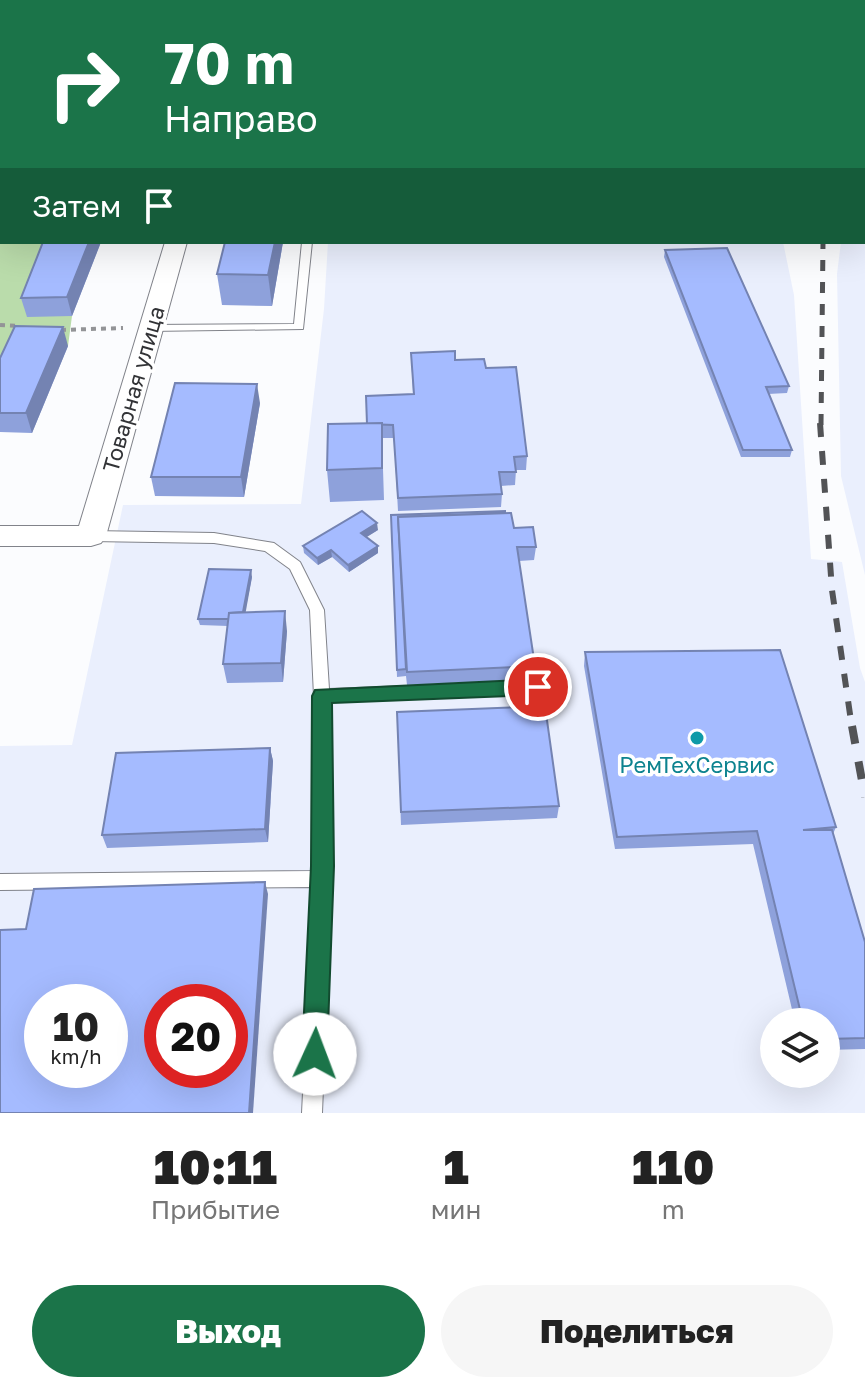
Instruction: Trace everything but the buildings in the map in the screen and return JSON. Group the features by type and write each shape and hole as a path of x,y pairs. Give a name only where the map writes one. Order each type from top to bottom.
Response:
{"street":[{"name":"Товарная улица","path":"91,536 137,328 175,244"},
{"path":"0,536 91,536"}],"lane":[{"path":"137,328 299,327 307,244"},
{"path":"91,536 214,538 269,547 295,566 317,610 322,696 322,879 312,1113"},
{"path":"322,696 538,687"},
{"path":"0,882 322,879"}],"path":[{"path":"0,325 28,327"},
{"path":"56,330 137,328"}],"shaded area":[{"path":"328,244 783,244 794,295 811,559 842,562 865,682 865,1113 0,1113 0,746 72,745 123,505 301,504 324,309"},
{"path":"841,244 865,244 865,575 841,476 837,274"}],"green space":[{"path":"0,244 62,244 27,316 72,316 68,346 0,383"}],"railway":[{"path":"821,425 823,244"},
{"path":"820,423 832,590 852,728"},
{"path":"852,726 865,797"}],"place":[{"name":"РемТехСервис","path":"697,738"}],"route":[{"path":"315,1054 323,866 322,696 538,687"}]}
